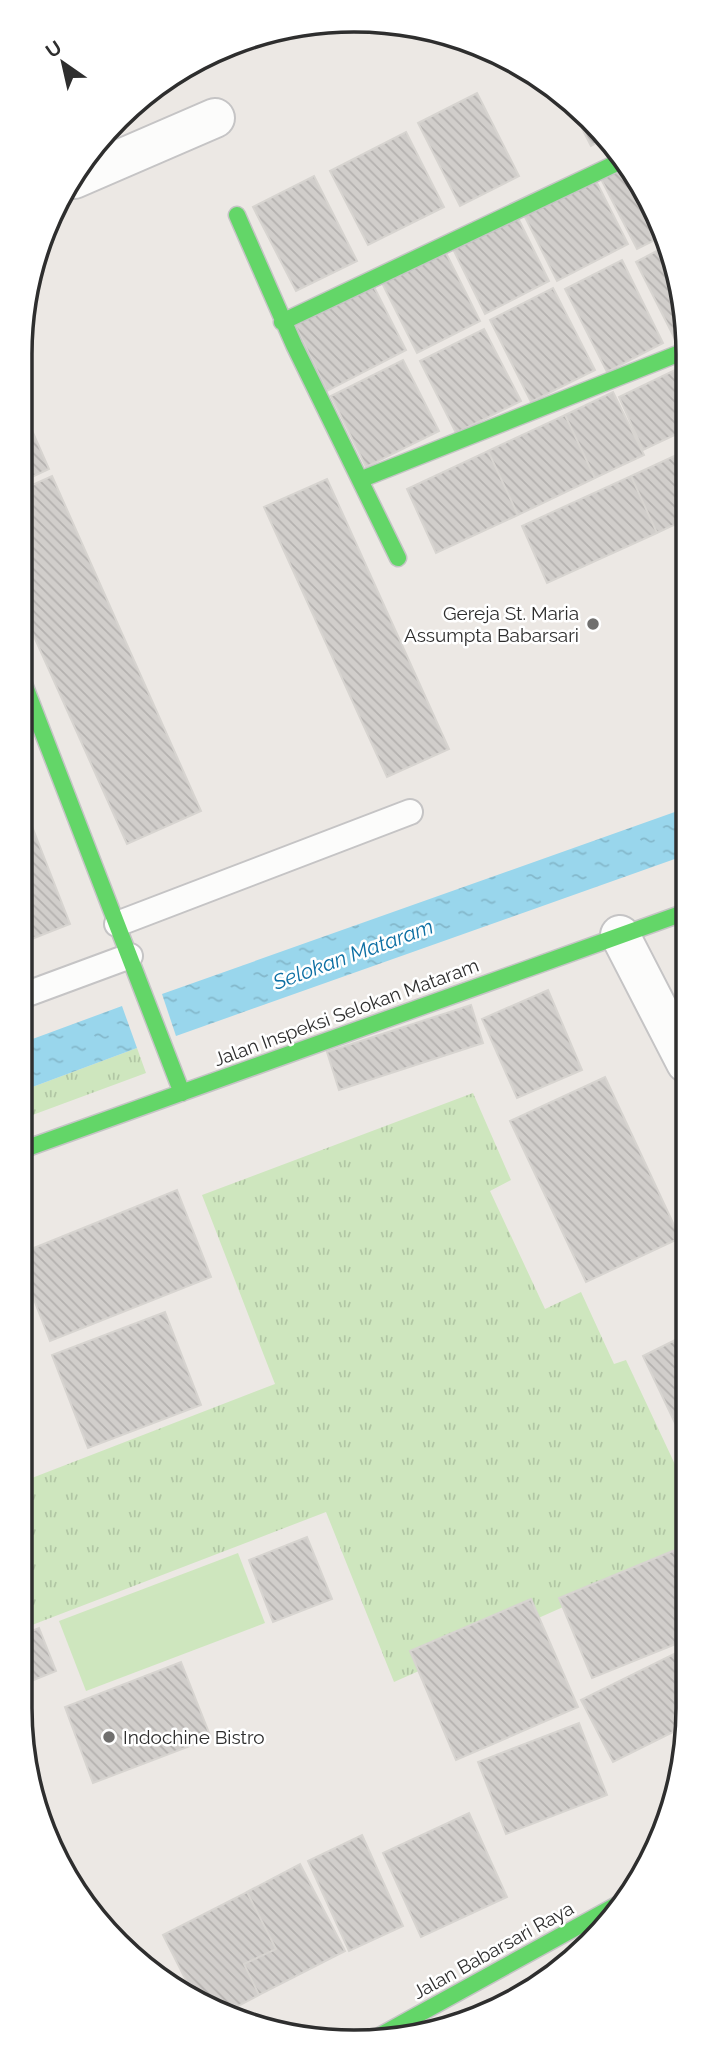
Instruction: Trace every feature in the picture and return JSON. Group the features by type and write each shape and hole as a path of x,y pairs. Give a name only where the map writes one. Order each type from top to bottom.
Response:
{"street":[{"path":"87,173 215,118"},
{"path":"282,322 614,164"},
{"path":"237,215 262,280 362,479 398,558"},
{"path":"362,479 676,355"},
{"path":"32,705 182,1093"},
{"name":"Jalan Inspeksi Selokan Mataram","path":"32,1146 676,915"},
{"path":"620,935 676,1036"},
{"name":"Jalan Babarsari Raya","path":"393,2028 603,1913"}],"lane":[{"path":"117,924 410,812"},
{"path":"32,992 130,956"}],"green space":[{"path":"137,1048 146,1073 32,1115 32,1087"},
{"path":"473,1093 511,1180 490,1191 545,1309 581,1292 614,1364 626,1360 676,1467 676,1557 394,1682 326,1512 32,1625 32,1478 275,1384 202,1195"},
{"path":"238,1553 265,1623 86,1691 59,1621"}],"water":[{"name":"Selokan Mataram","path":"676,812 676,859 176,1036 162,994"},
{"path":"122,1006 137,1048 32,1087 32,1039"}],"building":[{"path":"477,93 519,176 460,206 418,123"},
{"path":"580,126 597,143 591,146"},
{"path":"406,132 444,207 368,245 330,171"},
{"path":"618,170 642,211 655,240 637,249 601,179"},
{"path":"314,176 357,261 296,291 253,207"},
{"path":"595,179 628,244 557,281 524,215"},
{"path":"517,216 549,281 485,314 453,249"},
{"path":"443,247 480,321 417,353 380,279"},
{"path":"658,250 673,311 675,340 636,262"},
{"path":"622,260 663,343 607,372 565,289"},
{"path":"373,285 406,350 327,391 295,325"},
{"path":"553,288 595,370 531,402 490,320"},
{"path":"484,329 521,401 456,433 420,361"},
{"path":"403,360 439,431 366,467 331,396"},
{"path":"676,369 676,434 643,450 619,397"},
{"path":"613,392 644,455 595,478 565,415"},
{"path":"565,415 595,478 518,515 488,451"},
{"path":"32,430 49,469 32,477"},
{"path":"488,451 518,515 436,553 407,489"},
{"path":"676,455 676,524 657,533 631,476"},
{"path":"52,476 201,811 127,844 32,632 32,485"},
{"path":"631,476 657,533 547,583 522,526"},
{"path":"327,479 449,749 387,777 264,507"},
{"path":"32,826 70,924 32,939"},
{"path":"548,990 582,1070 517,1098 482,1019"},
{"path":"471,1005 483,1043 339,1090 327,1052"},
{"path":"605,1077 676,1229 676,1240 586,1282 510,1121"},
{"path":"177,1190 211,1277 50,1341 32,1295 32,1249"},
{"path":"165,1312 201,1405 88,1448 52,1355"},
{"path":"676,1340 676,1425 643,1356"},
{"path":"307,1537 332,1599 273,1622 249,1560"},
{"path":"676,1550 676,1644 592,1678 559,1598"},
{"path":"531,1599 578,1707 456,1760 410,1651"},
{"path":"39,1628 56,1671 32,1681 32,1631"},
{"path":"676,1653 675,1731 613,1762 581,1700"},
{"path":"181,1662 211,1738 93,1783 65,1707"},
{"path":"579,1723 607,1795 506,1834 478,1762"},
{"path":"469,1813 507,1897 421,1937 383,1853"},
{"path":"362,1835 403,1926 349,1951 308,1861"},
{"path":"300,1864 345,1951 259,1995 244,1964 276,1949 247,1892"},
{"path":"247,1892 276,1949 244,1964 259,1995 235,2008 188,1984 163,1935"}],"traffic: fast":[{"path":"282,322 614,164"},
{"path":"237,215 294,345 398,558"},
{"path":"362,479 676,355"},
{"path":"32,705 182,1093"},
{"path":"32,1146 676,916"},
{"path":"393,2028 603,1913"}],"place":[{"name":"Gereja St. Maria Assumpta Babarsari","path":"593,624"},
{"name":"Indochine Bistro","path":"109,1737"}]}
